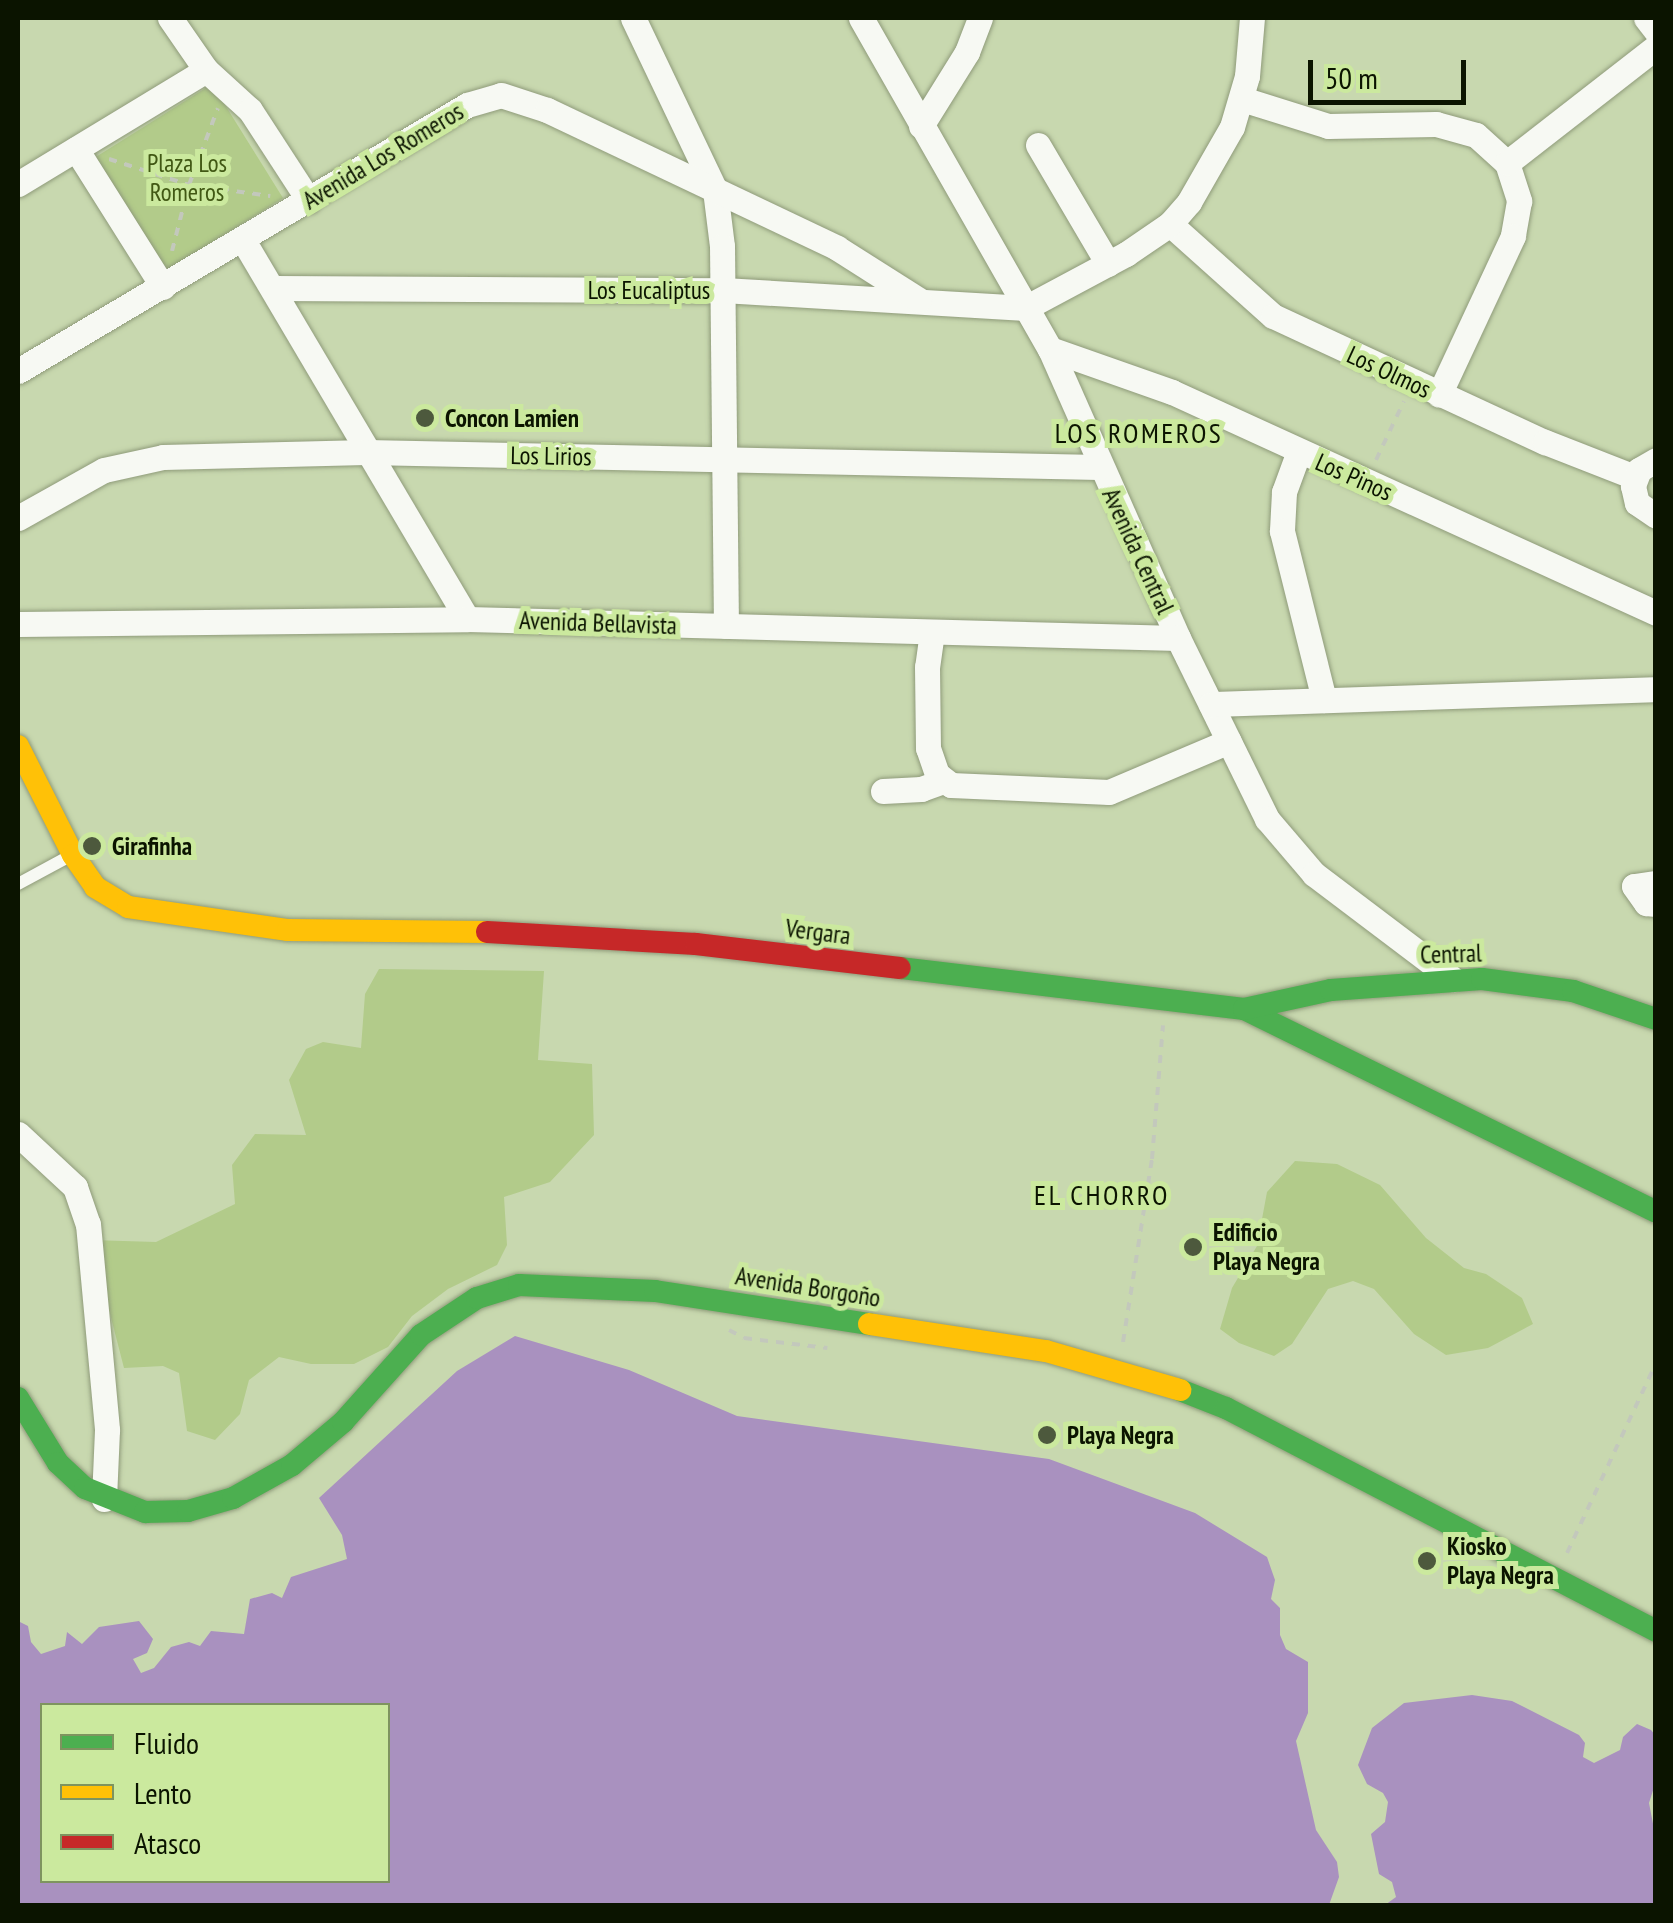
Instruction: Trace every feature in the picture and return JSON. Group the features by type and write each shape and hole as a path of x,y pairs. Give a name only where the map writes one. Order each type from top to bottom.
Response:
{"street":[{"path":"170,18 216,77 250,110 309,201"},
{"path":"632,18 715,190 723,290 726,626"},
{"name":"Avenida Central","path":"861,18 1050,349 1099,467 1261,808 1295,855 1453,979"},
{"path":"921,126 967,52 980,18"},
{"path":"1025,308 1108,264 1170,224 1206,179 1242,100 1252,18"},
{"path":"1646,18 1656,31"},
{"path":"1507,162 1656,47"},
{"path":"18,184 76,148 216,77"},
{"name":"Avenida Los Romeros","path":"18,371 466,105 502,95 521,98 837,248 922,302"},
{"path":"1242,100 1328,126 1393,123 1450,127 1488,142 1507,162 1519,200 1513,236 1438,394"},
{"path":"1038,145 1108,264"},
{"path":"76,148 163,287"},
{"name":"Los Olmos","path":"1170,224 1273,316 1413,383 1635,477"},
{"path":"243,240 467,619"},
{"name":"Los Eucaliptus","path":"273,288 723,290 1025,308"},
{"name":"Los Pinos","path":"1050,349 1172,392 1656,613"},
{"path":"1299,451 1284,492 1282,530 1324,700"},
{"name":"Los Lirios","path":"18,518 104,470 132,460 366,452 1099,467"},
{"path":"1656,460 1635,477 1637,503 1656,516"},
{"name":"Avenida Bellavista","path":"18,624 467,619 1178,638"},
{"path":"932,632 927,667 928,748 943,781"},
{"path":"1211,704 1656,689"},
{"path":"883,792 921,789 943,781 1109,792 1228,740"},
{"name":"Vergara","path":"18,746 73,855 95,888 118,904 288,930 536,932 696,944 1244,1009 1656,1212"},
{"path":"1656,883 1634,886 1646,904 1656,904"},
{"name":"Central","path":"1244,1009 1331,990 1453,979 1510,980 1574,991 1656,1019"},
{"path":"18,1134 75,1188 88,1224 107,1430 104,1499"},
{"name":"Avenida Borgoño","path":"18,1398 58,1463 104,1499 145,1512 188,1511 263,1483 319,1445 438,1320 476,1298 534,1284 590,1283 655,1291 1046,1351 1119,1370 1226,1408 1656,1631"}],"lane":[{"path":"18,884 73,855"}],"path":[{"path":"163,287 216,77"},
{"path":"76,148 189,185 309,201"},
{"path":"1366,482 1413,383"},
{"path":"1119,1370 1152,1159 1165,1000"},
{"path":"724,1326 744,1338 836,1348"},
{"path":"1554,1580 1656,1363"}],"green space":[{"name":"Plaza Los Romeros","path":"212,84 283,198 163,273 91,160"},
{"path":"379,969 544,971 538,1060 592,1064 594,1135 550,1182 504,1197 507,1245 497,1265 448,1289 412,1316 388,1347 354,1364 311,1364 279,1357 249,1380 240,1414 215,1440 187,1431 179,1373 163,1366 124,1368 91,1240 156,1242 235,1204 232,1165 255,1134 306,1135 289,1080 306,1049 323,1042 361,1048 365,994"},
{"path":"1295,1161 1337,1164 1380,1185 1426,1238 1464,1268 1486,1274 1522,1298 1533,1324 1488,1348 1446,1355 1414,1334 1374,1289 1353,1281 1328,1289 1292,1344 1274,1356 1239,1343 1220,1329 1232,1288 1257,1246 1267,1192"}],"shaded area":[{"path":"515,1336 629,1370 737,1416 1049,1459 1195,1513 1267,1557 1275,1580 1271,1599 1280,1608 1280,1635 1286,1649 1308,1662 1308,1713 1296,1741 1316,1830 1337,1862 1339,1877 1329,1905 18,1905 18,1621 28,1626 31,1642 41,1654 65,1646 67,1632 82,1644 99,1627 139,1621 153,1639 147,1653 133,1659 141,1673 154,1668 171,1647 189,1642 200,1646 211,1631 244,1634 250,1599 272,1593 282,1598 291,1577 347,1559 342,1535 319,1498 457,1371"},
{"path":"1472,1695 1512,1701 1579,1735 1585,1743 1583,1757 1594,1763 1620,1750 1623,1737 1637,1724 1651,1730 1655,1735 1656,1781 1649,1803 1655,1834 1655,1905 1385,1905 1396,1897 1392,1882 1379,1874 1371,1834 1385,1822 1388,1802 1383,1793 1367,1784 1358,1765 1372,1728 1404,1703"}],"traffic: fast":[{"path":"900,968 1244,1009 1656,1212"},
{"path":"1244,1009 1331,990 1482,979 1573,991 1656,1019"},
{"path":"18,1398 58,1463 85,1488 145,1512 188,1511 233,1498 292,1465 343,1422 421,1335 477,1298 519,1285 655,1291 869,1324"},
{"path":"1180,1390 1226,1408 1656,1631"}],"traffic: slow":[{"path":"18,746 73,855 95,887 128,907 288,930 487,932"},
{"path":"869,1324 1046,1351 1180,1390"}],"traffic: jam":[{"path":"487,932 696,944 900,968"}],"place":[{"name":"Concon Lamien","path":"425,418"},
{"name":"Girafinha","path":"92,846"},
{"name":"Edificio Playa Negra","path":"1193,1247"},
{"name":"Playa Negra","path":"1047,1435"},
{"name":"Kiosko Playa Negra","path":"1427,1561"}],"district":[{"name":"LOS ROMEROS","path":"1139,433"},
{"name":"EL CHORRO","path":"1102,1195"}]}
